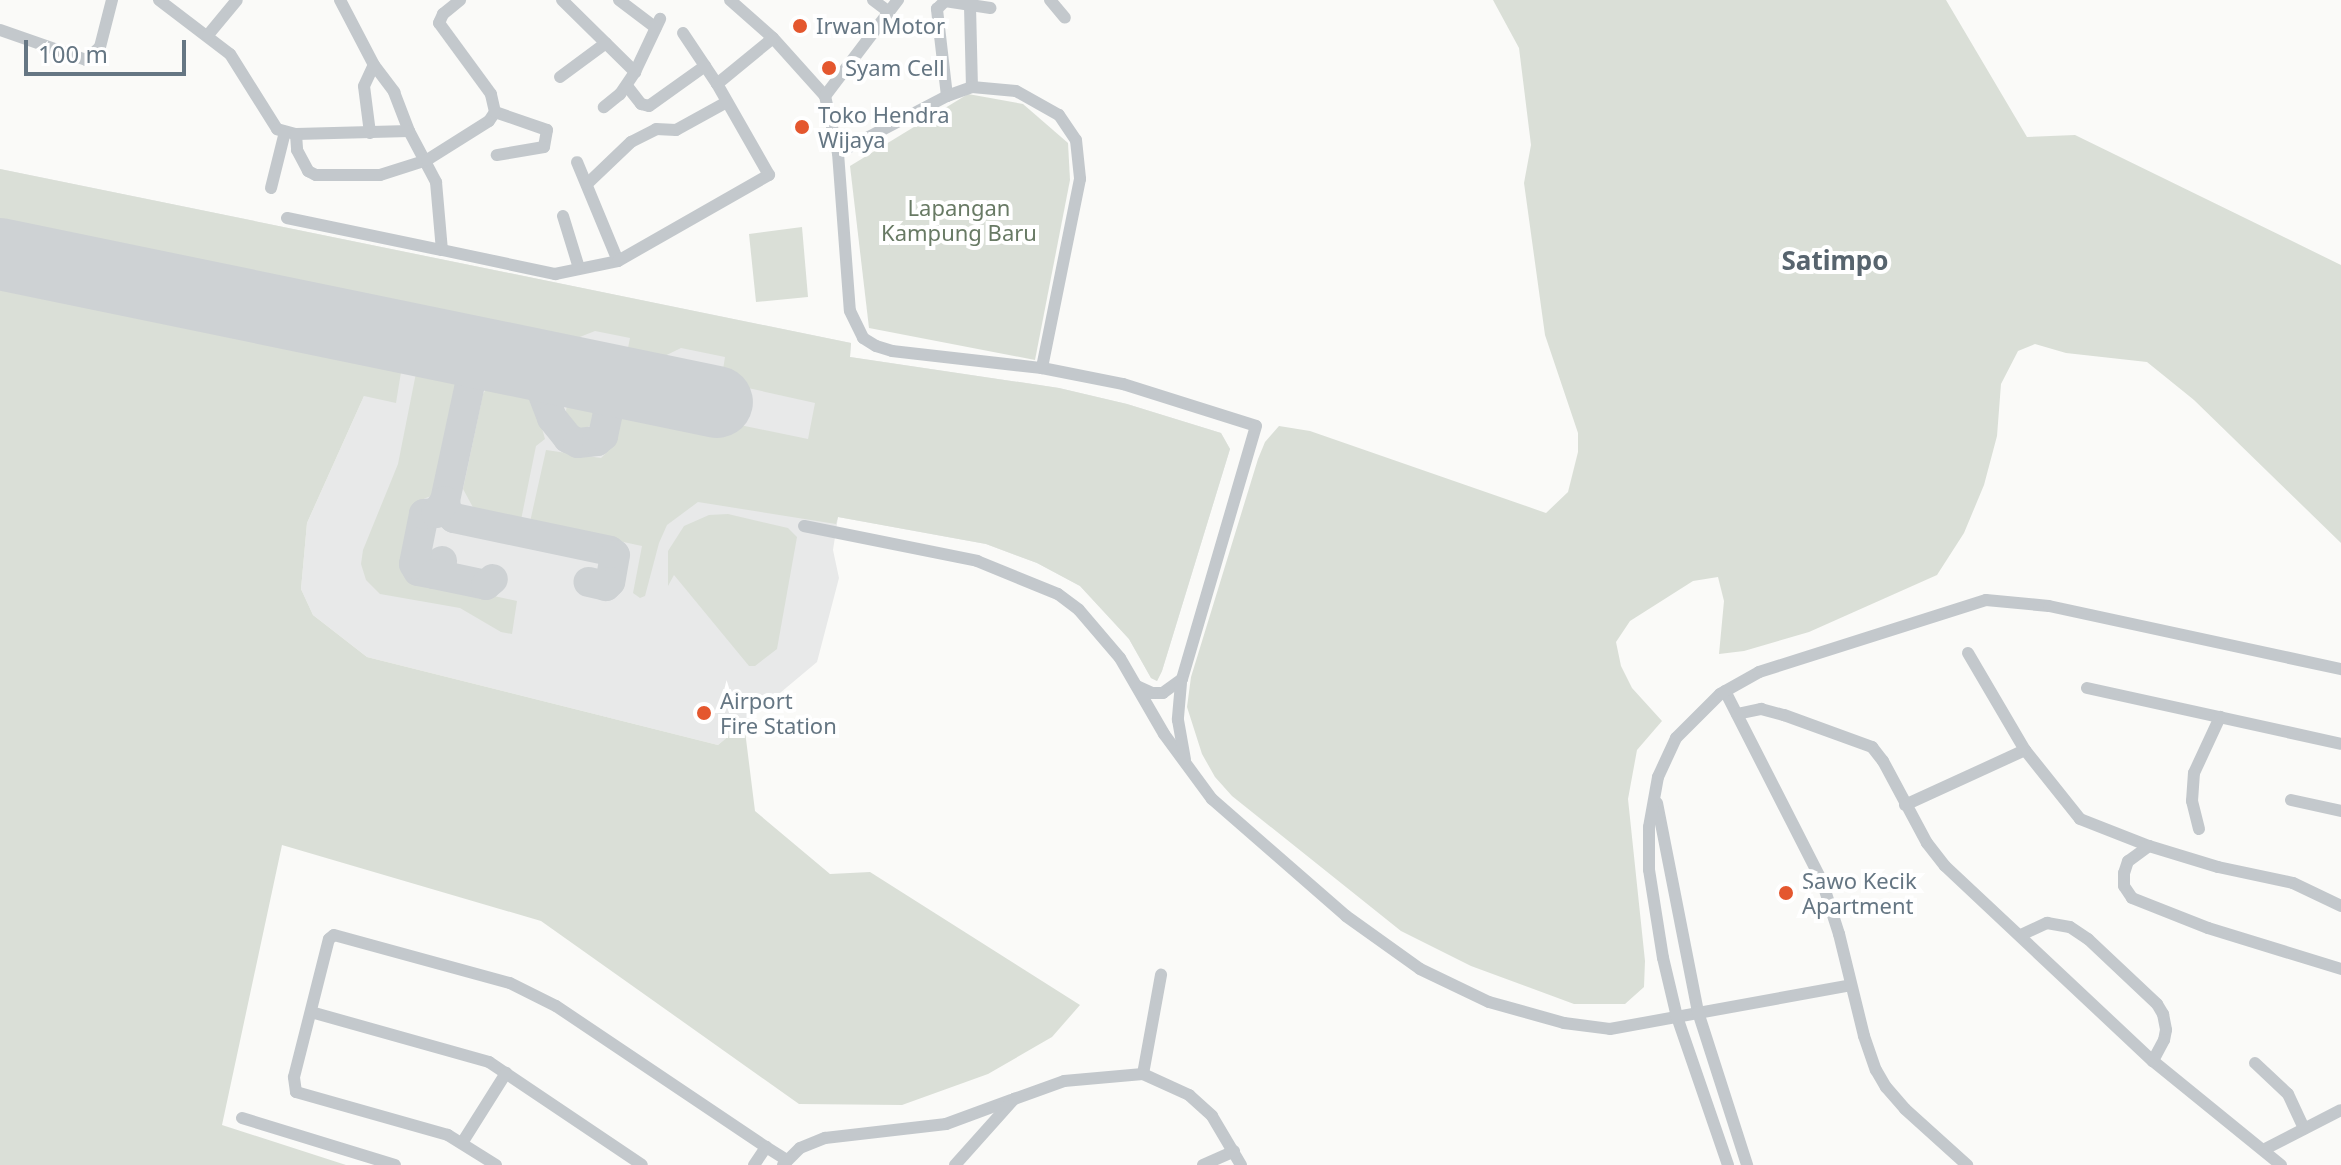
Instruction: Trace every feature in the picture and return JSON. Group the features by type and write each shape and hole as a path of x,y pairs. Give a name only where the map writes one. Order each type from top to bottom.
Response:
{"street":[{"path":"0,30 78,60 86,60 97,51 112,0"},
{"path":"159,0 208,35 236,62 273,126 290,133 409,131"},
{"path":"208,35 237,0"},
{"path":"340,0 374,65 394,92 409,131 427,160 439,192 442,250"},
{"path":"290,133 302,164 316,175 380,175 427,160 489,121 495,112 491,94 440,28 440,18 460,0"},
{"path":"604,107 627,86 658,24 619,0"},
{"path":"730,0 773,38 825,96 838,153 850,311 863,338 892,351 1042,368 1123,384 1256,426 1182,679 1178,720 1186,766"},
{"path":"873,0 889,12"},
{"path":"825,96 898,0"},
{"path":"1050,0 1065,18"},
{"path":"566,1 635,72"},
{"path":"947,96 936,13 945,1 990,8"},
{"path":"970,6 972,87"},
{"path":"287,218 555,274 618,261 769,175 717,84 683,33"},
{"path":"717,84 773,38"},
{"path":"560,77 606,43"},
{"path":"370,133 364,86 374,65"},
{"path":"647,106 705,66"},
{"path":"627,86 647,106 651,131"},
{"path":"838,153 861,145 947,96 972,87 1016,91 1043,103 1059,115 1076,140 1080,179 1042,368"},
{"path":"587,184 631,142 651,131 676,130 727,102"},
{"path":"495,112 545,126 547,130 546,146 497,155"},
{"path":"271,188 290,133"},
{"path":"577,162 618,261"},
{"path":"563,216 579,268"},
{"path":"804,526 977,561 1035,583 1079,610 1120,658 1186,766 1212,799 1346,916 1420,969 1489,1002 1564,1023 1610,1029 1851,985"},
{"path":"1728,1165 1677,1017 1663,958 1649,870 1649,827 1658,777 1676,738 1704,707 1759,672 1986,600 2049,606 2341,669"},
{"path":"1968,653 2025,750 2080,819 2149,846 2218,867 2293,883 2341,906"},
{"path":"1137,686 1152,693 1163,693 1182,679"},
{"path":"2087,688 2341,744"},
{"path":"1725,691 1822,881 1864,1036 1886,1087 1967,1165"},
{"path":"1737,714 1761,709 1872,747 1945,866 2153,1061 2281,1165"},
{"path":"2199,829 2192,801 2194,773 2220,717"},
{"path":"1905,805 2025,750"},
{"path":"1656,796 1667,868 1698,1012 1747,1165"},
{"path":"2291,800 2341,811"},
{"path":"2149,846 2128,861 2124,873 2124,886 2132,898 2208,928 2341,969"},
{"path":"2021,935 2047,923 2070,927 2088,939 2157,1004 2165,1021 2164,1040 2153,1061"},
{"path":"496,1165 448,1135 296,1092 294,1077 329,939 334,935 477,971 556,1006 785,1162 800,1148 825,1138 933,1126 969,1118 1064,1081 1143,1074 1189,1095 1212,1116 1241,1165"},
{"path":"1143,1074 1161,975"},
{"path":"311,1012 473,1057 506,1073 642,1165"},
{"path":"2255,1063 2288,1094 2304,1128"},
{"path":"462,1143 506,1073"},
{"path":"955,1165 1014,1099"},
{"path":"2265,1149 2341,1110"},
{"path":"242,1118 395,1165"},
{"path":"969,1118 984,1132"},
{"path":"754,1165 766,1147"},
{"path":"1203,1165 1234,1151"}],"shaded area":[{"path":"0,169 851,343 850,357 1059,388 1127,404 1221,433 1230,449 1162,671 1157,681 1151,678 1129,639 1080,586 1037,563 986,544 838,517 833,550 839,578 817,662 718,745 367,657 313,615 301,589 307,523 364,396 0,322"}],"green space":[{"path":"1493,0 1946,0 2027,137 2075,135 2341,265 2341,543 2194,400 2147,362 2066,353 2035,344 2018,351 2001,384 1997,436 1984,485 1964,533 1937,575 1809,632 1744,651 1719,654 1724,601 1718,577 1693,581 1630,621 1616,642 1621,666 1632,688 1662,721 1637,750 1628,799 1645,961 1644,987 1625,1004 1574,1004 1471,966 1401,931 1232,796 1215,777 1202,754 1187,707 1191,677 1258,459 1265,442 1279,426 1310,431 1546,513 1568,492 1578,452 1578,433 1545,335 1524,183 1531,145 1519,48"},
{"name":"Lapangan Kampung Baru","path":"968,94 1023,104 1068,143 1070,180 1035,360 869,328 850,166"},
{"path":"0,169 851,343 850,357 1059,388 1127,404 1221,433 1230,449 1162,671 1157,681 1151,678 1129,639 1080,586 1037,563 986,544 838,517 836,524 698,502 667,525 645,596 640,598 633,593 642,546 530,522 546,450 601,458 613,446 624,401 808,439 815,403 721,382 725,357 681,348 640,368 625,363 630,338 595,331 552,348 0,235"},
{"path":"802,227 808,297 756,302 749,234"},
{"path":"0,274 394,354 402,366 396,403 364,396 307,523 301,589 313,615 367,657 718,745 744,723 755,811 830,874 870,872 1080,1005 1052,1037 988,1074 902,1105 799,1104 541,921 282,845 222,1125 346,1165 0,1165"},
{"path":"429,361 451,365 457,372 462,389 442,481 431,496 421,500 406,577 517,601 512,634 501,632 460,608 380,594 366,580 361,564 363,550 398,464 417,368"},
{"path":"506,376 523,380 536,407 545,439 536,446 521,520 475,511 463,489 483,394 489,385"},
{"path":"582,396 594,400 598,412 594,424 582,428 570,424 566,412 570,400"},
{"path":"728,514 788,528 797,537 777,649 755,666 749,666 674,575 668,586 668,551 684,526 709,515"}],"taxiway":[{"path":"457,348 473,370 482,361 500,357"},
{"path":"531,363 552,418 568,438 578,443 597,441 603,436 615,380"},
{"path":"473,370 445,501 447,512 454,518 610,551 615,555 610,582 606,586 588,582"},
{"path":"442,561 434,574 418,571 414,564 424,514 436,513 445,501"},
{"path":"434,574 486,585 493,579"}],"runway":[{"path":"0,254 717,402"}],"place":[{"name":"Irwan Motor","path":"800,26"},
{"name":"Syam Cell","path":"829,68"},
{"name":"Toko Hendra Wijaya","path":"802,127"},
{"name":"Airport Fire Station","path":"704,713"},
{"name":"Sawo Kecik Apartment","path":"1786,893"}],"district":[{"name":"Satimpo","path":"1835,261"}]}
